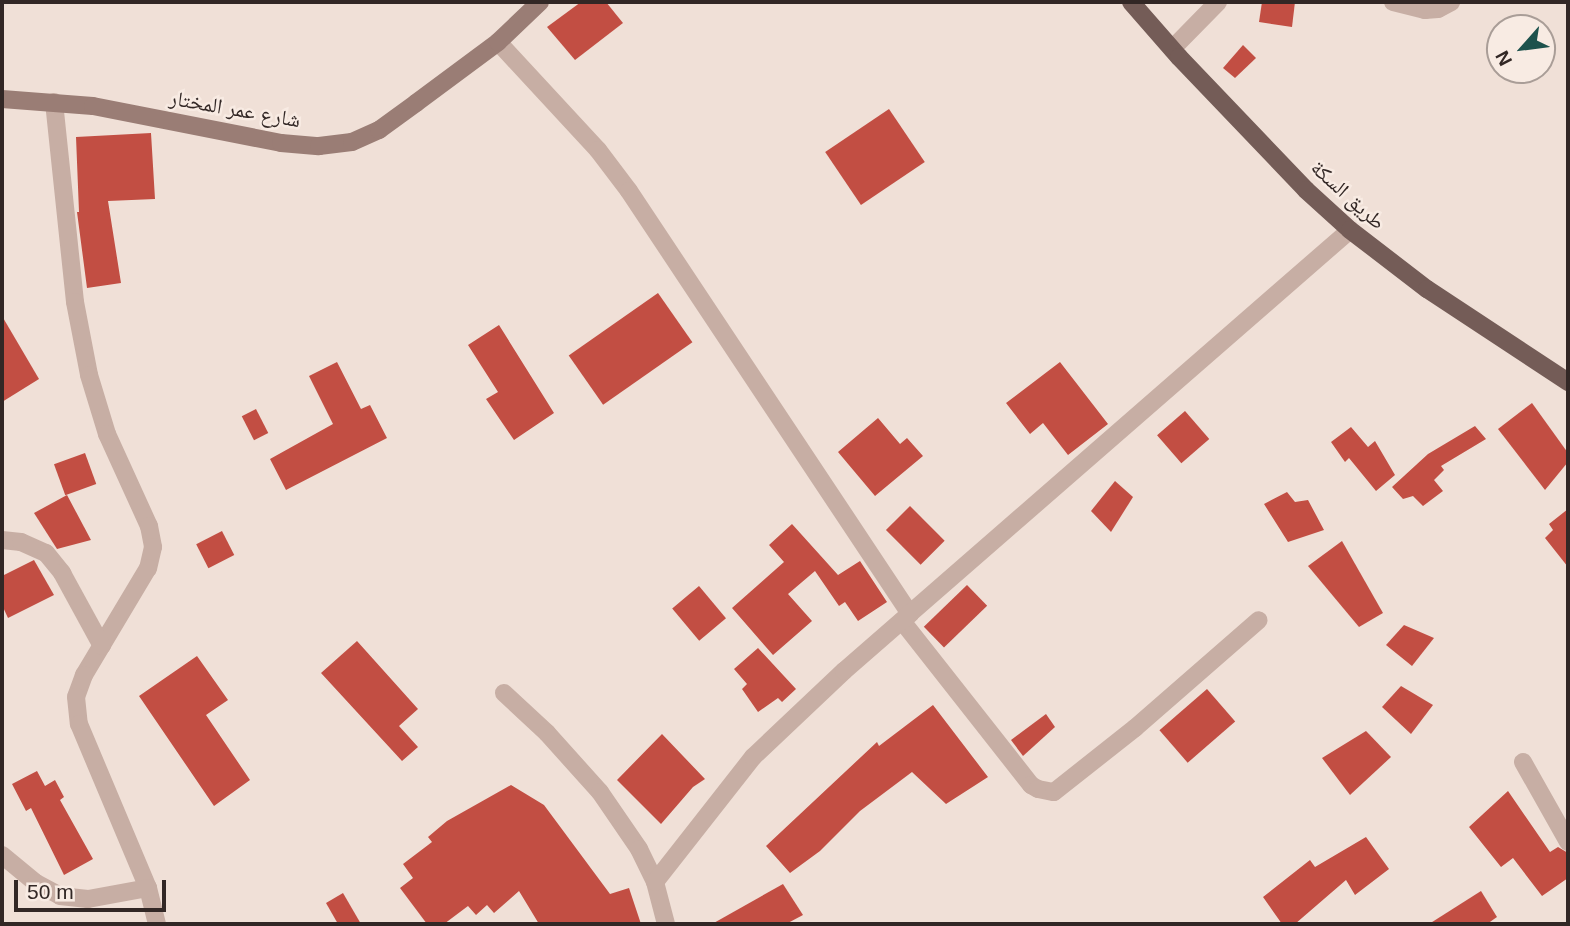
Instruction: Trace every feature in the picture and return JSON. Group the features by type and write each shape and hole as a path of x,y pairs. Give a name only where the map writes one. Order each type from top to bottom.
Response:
{"main road":[{"name":"طريق السكة","path":"1131,2 1306,190 1350,230 1427,289 1568,382"}],"street":[{"name":"شارع عمر المختار","path":"2,99 93,106 281,143 319,146 352,142 380,130 498,42 540,2"},
{"path":"1172,49 1218,2"},
{"path":"1393,2 1425,10 1438,9 1451,2"},
{"path":"498,42 598,150 629,191 906,617 1031,785 1054,792 1135,728 1259,620"},
{"path":"54,102 75,302 89,375 107,434 149,526 153,547 148,568 102,646 76,697 79,724 148,888 157,924"},
{"path":"654,882 753,757 906,617 1350,230"},
{"path":"2,540 21,542 46,554 62,573 102,646"},
{"path":"504,693 547,733 600,792 639,849 654,882 666,924"},
{"path":"1523,762 1568,842"},
{"path":"2,855 36,883 60,896 88,899 148,888"}],"building":[{"path":"581,2 606,2 623,23 575,60 547,27"},
{"path":"1262,2 1295,2 1292,27 1259,22"},
{"path":"1243,45 1256,58 1235,78 1223,68"},
{"path":"889,109 925,162 861,205 825,152"},
{"path":"151,133 155,199 108,201 121,283 87,288 77,212 76,137"},
{"path":"658,293 692,342 603,405 569,356"},
{"path":"2,316 39,379 2,402"},
{"path":"499,325 554,413 514,440 486,399 498,392 468,345"},
{"path":"337,362 361,409 370,405 387,438 286,490 270,459 333,424 309,376"},
{"path":"1060,362 1108,424 1068,455 1043,423 1030,434 1006,403"},
{"path":"1532,403 1568,453 1568,462 1545,490 1498,429"},
{"path":"256,409 268,433 254,440 242,416"},
{"path":"1185,411 1209,439 1181,463 1157,435"},
{"path":"878,418 900,444 907,438 923,456 875,496 838,452"},
{"path":"1475,426 1486,439 1441,466 1444,470 1434,480 1443,491 1423,506 1413,496 1403,499 1392,487 1428,454"},
{"path":"1351,427 1368,447 1375,441 1395,475 1376,491 1349,458 1345,462 1331,442"},
{"path":"85,453 96,484 65,495 54,464"},
{"path":"1115,481 1133,497 1111,532 1091,511"},
{"path":"1287,492 1295,502 1308,500 1324,530 1288,542 1264,504"},
{"path":"67,495 91,540 57,549 34,513"},
{"path":"910,506 945,541 921,565 886,530"},
{"path":"1568,509 1568,567 1545,538 1553,530 1549,524"},
{"path":"792,524 838,575 860,561 887,602 858,621 845,602 839,606 815,571 788,594 812,621 773,655 732,608 784,562 769,545"},
{"path":"222,531 234,555 208,568 196,544"},
{"path":"1342,541 1383,613 1359,627 1308,566"},
{"path":"34,560 54,595 8,618 2,605 2,576"},
{"path":"967,585 987,606 944,648 924,627"},
{"path":"699,586 726,618 699,641 672,608"},
{"path":"1404,625 1434,638 1412,666 1386,645"},
{"path":"357,641 418,709 399,726 418,747 402,761 321,673"},
{"path":"758,648 796,689 782,702 778,698 758,712 742,689 747,684 734,669"},
{"path":"197,656 228,700 206,715 250,780 214,806 139,696"},
{"path":"1401,686 1433,705 1411,734 1382,707"},
{"path":"1207,689 1235,721 1188,763 1159,730"},
{"path":"933,705 988,777 946,804 912,772 860,811 820,851 790,873 766,846 877,742 879,746"},
{"path":"1046,714 1055,727 1023,756 1011,740"},
{"path":"1366,731 1391,757 1350,795 1322,758"},
{"path":"662,734 705,779 693,787 661,824 617,780"},
{"path":"37,771 45,786 55,780 64,797 60,800 93,859 64,875 31,808 26,811 12,784"},
{"path":"511,785 544,805 610,894 629,888 641,924 539,924 519,891 494,913 487,905 476,915 468,906 444,924 427,924 400,888 413,878 403,864 432,842 428,837 447,821"},
{"path":"1508,791 1550,852 1558,847 1568,853 1568,878 1542,896 1513,858 1501,867 1469,827"},
{"path":"1366,837 1389,869 1355,895 1346,880 1295,924 1282,924 1263,897 1310,860 1315,867"},
{"path":"783,884 803,915 786,924 712,924"},
{"path":"1481,891 1497,917 1487,924 1429,924"},
{"path":"343,893 361,924 338,924 326,903"}]}
